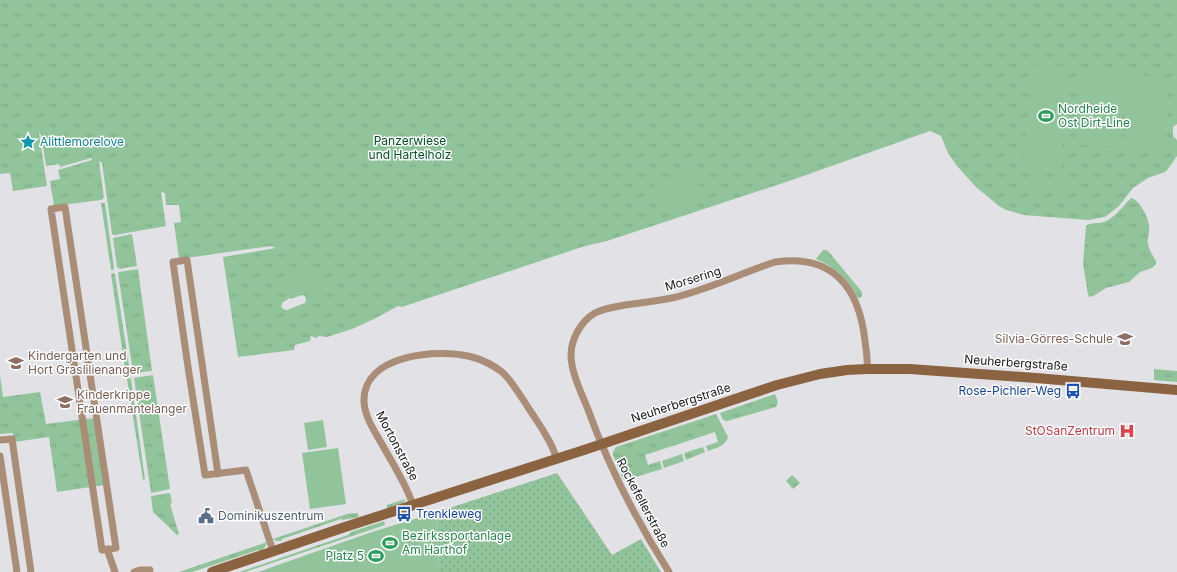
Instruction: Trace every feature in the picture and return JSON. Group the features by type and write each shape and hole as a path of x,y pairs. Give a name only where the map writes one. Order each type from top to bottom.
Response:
{"main road":[{"name":"Neuherbergstraße","path":"212,572 728,401 796,380 847,370 910,368 1177,390"}],"street":[{"path":"65,207 116,548 102,550 60,269 51,209 65,207"},
{"path":"218,474 187,260 173,262 205,475 218,474 246,470 273,551"},
{"name":"Morsering","path":"601,444 579,386 572,363 571,354 572,346 581,326 595,313 608,308 672,298 702,289 775,262 786,261 811,263 823,266 832,271 851,293 860,313 864,329 867,369"},
{"path":"60,269 74,267"},
{"name":"Mortonstraße","path":"413,505 404,483 371,426 366,414 364,403 365,393 372,377 381,369 392,363 409,357 426,354 458,354 485,361 503,373 549,440 556,459"},
{"path":"188,367 202,365"},
{"path":"76,373 89,371"},
{"path":"0,440 12,439 31,572"},
{"name":"Rockefellerstraße","path":"601,444 620,485 655,551 669,572"},
{"path":"88,454 101,452"},
{"path":"0,456 17,572"},
{"path":"94,494 107,492"},
{"path":"107,549 115,572"},
{"path":"15,559 28,557"},
{"path":"134,572 140,570 150,570"}],"green space":[{"name":"Panzerwiese und Hartelholz","path":"0,0 1177,0 1177,124 1173,127 1173,136 1177,140 1177,156 1165,172 1148,178 1133,188 1119,206 1105,217 1088,220 1024,215 1006,210 976,187 957,166 948,153 941,136 930,131 795,179 607,241 585,246 402,307 398,306 352,329 327,337 319,336 316,338 311,336 310,341 295,345 294,350 238,357 223,257 276,248 271,246 179,259 174,223 181,222 179,205 166,205 165,193 161,192 166,226 115,235 112,234 102,163 99,161 104,198 101,200 54,206 50,181 60,179 58,170 92,160 91,158 60,167 59,164 46,166 41,134 39,133 47,186 13,191 10,173 0,174","holes":["302,295 305,296 305,303 287,310 283,309 281,306 283,302 289,298 291,299"]},
{"name":"Nordheide Ost Dirt-Line","path":"1035,64 1065,66 1062,166 1054,170 1047,170 1032,174 1021,169"},
{"path":"1082,71 1125,73 1120,147 1076,144"},
{"path":"1129,75 1169,78 1164,152 1123,149"},
{"path":"693,170 704,201 663,214 653,183"},
{"path":"1035,176 1036,178 1042,178 1041,189 1026,188 1027,177"},
{"path":"1055,179 1066,180 1074,179 1078,186 1075,190 1058,189 1055,187 1054,183"},
{"path":"1131,198 1140,205 1147,218 1149,228 1148,244 1156,264 1152,268 1140,272 1129,282 1106,288 1089,297 1083,264 1086,226 1108,220 1115,215"},
{"path":"101,203 105,203 114,268 113,270 111,270"},
{"path":"132,234 137,266 120,269 117,267 113,238"},
{"path":"823,250 828,251 862,292 862,296 860,298 858,298 841,274 830,266 816,259"},
{"path":"138,269 152,371 134,373 118,273"},
{"path":"292,270 328,279 324,295 287,285"},
{"path":"114,273 130,373 126,375 111,274"},
{"path":"1154,369 1177,371 1177,382 1154,380"},
{"path":"0,375 3,397 40,392 46,424 94,418 104,485 57,492 49,437 14,442 13,433 0,434"},
{"path":"153,375 170,489 151,493 134,378"},
{"path":"130,378 145,479 143,480 127,379"},
{"path":"775,394 778,402 776,407 727,421 723,420 720,413"},
{"path":"716,414 728,437 723,445 708,451 706,446 718,442 715,432 645,455 648,465 660,461 662,469 625,480 623,479 613,455 616,447"},
{"path":"323,420 327,447 308,450 304,423"},
{"path":"703,447 705,452 686,460 684,453"},
{"path":"338,448 346,504 310,509 302,453"},
{"path":"682,454 684,461 664,468 662,461"},
{"path":"557,473 612,555 641,539 661,572 439,572 437,512"},
{"path":"792,475 800,483 793,489 786,481"},
{"path":"170,493 172,503 170,504 179,534 177,535 153,512 151,496"},
{"path":"406,499 403,503 387,510 387,505"},
{"name":"Bezirkssportanlage Am Harthof","path":"437,512 439,572 258,572 369,533"},
{"path":"358,513 359,517 343,520 341,519 282,539 281,541 276,541 273,539 347,514"},
{"path":"384,521 385,525 245,572 239,572 348,535 351,532"},
{"path":"267,542 261,551 258,550 192,572 179,572"}],"place":[{"name":"Nordheide Ost Dirt-Line","path":"1046,116"},
{"name":"Alittlemorelove","path":"28,142"},
{"name":"Silvia-Görres-Schule","path":"1125,339"},
{"name":"Kindergarten und Hort Graslilienanger","path":"16,363"},
{"name":"Rose-Pichler-Weg","path":"1073,391"},
{"name":"Kinderkrippe Frauenmantelanger","path":"65,402"},
{"name":"StOSanZentrum","path":"1127,431"},
{"name":"Trenkleweg","path":"404,514"},
{"name":"Dominikuszentrum","path":"206,516"},
{"name":"Bezirkssportanlage Am Harthof","path":"390,543"},
{"name":"Platz 5","path":"376,556"}]}
